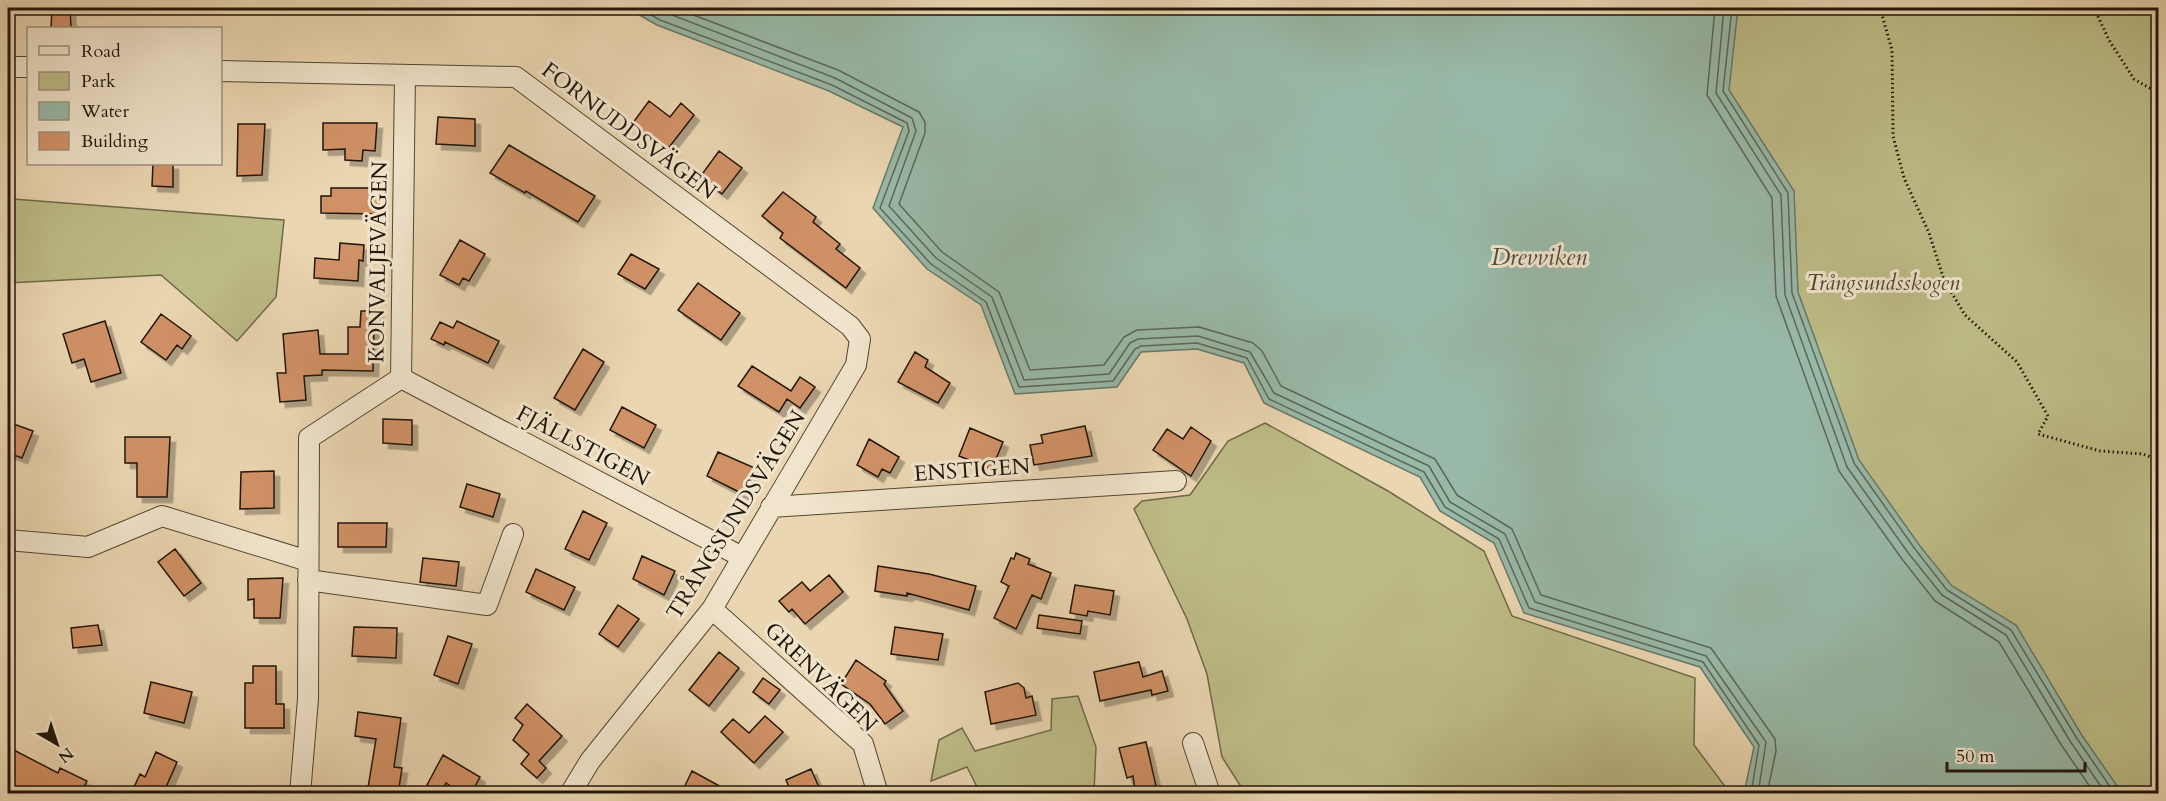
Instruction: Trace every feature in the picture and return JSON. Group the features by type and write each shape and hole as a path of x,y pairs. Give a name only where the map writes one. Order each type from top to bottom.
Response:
{"street":[{"path":"8,67 27,67"},
{"name":"FORNUDDSVÄGEN","path":"222,71 516,77 850,326 860,339"},
{"name":"KONVALJEVÄGEN","path":"300,794 308,699 309,438 401,378 405,75"},
{"name":"TRÅNGSUNDSVÄGEN","path":"570,794 590,761 712,609 856,365 860,339"},
{"name":"FJÄLLSTIGEN","path":"401,378 742,557"},
{"name":"ENSTIGEN","path":"771,507 1176,481"},
{"path":"8,540 88,547 162,516 308,571 487,605 513,534"},
{"name":"GRENVÄGEN","path":"712,609 863,744 878,794"},
{"path":"1193,743 1210,794"}],"path":[{"path":"1880,8 1892,50 1893,136 1904,178 1929,233 1944,280 1965,315 2018,363 2048,416 2038,434 2100,451 2143,454 2158,460"},
{"path":"2094,8 2109,40 2134,79 2158,93"}],"green space":[{"name":"Trångsundsskogen","path":"1481,8 2158,8 2158,793 1910,793"},
{"path":"13,199 284,220 276,297 237,341 161,275 8,283 8,221"},
{"path":"1265,423 1388,491 1484,551 1512,616 1695,678 1694,745 1730,793 1245,793 1222,757 1207,674 1187,619 1134,509 1142,501 1190,495 1228,441"},
{"path":"1078,696 1096,747 1094,793 980,793 967,767 931,781 939,740 962,728 975,751 1051,730 1052,699"}],"water":[{"name":"Drevviken","path":"627,8 1738,8 1729,90 1794,191 1798,292 1859,460 1920,546 1952,586 2016,625 2081,734 2122,793 1744,793 1754,747 1700,667 1524,613 1494,543 1440,511 1420,477 1264,403 1244,363 1197,349 1141,352 1117,387 1015,394 981,305 927,269 873,208 903,127 829,91 657,25"}],"building":[{"path":"52,8 70,8 71,27 51,27"},
{"path":"649,101 670,117 681,103 694,115 667,150 632,124"},
{"path":"438,117 475,119 475,146 436,144"},
{"path":"323,123 377,123 375,151 363,150 362,161 345,160 345,149 323,150"},
{"path":"238,124 265,124 262,175 237,176"},
{"path":"509,145 595,196 578,222 490,173"},
{"path":"719,151 742,168 722,194 700,177"},
{"path":"153,165 173,165 173,187 152,186"},
{"path":"331,188 379,188 379,214 321,213 321,196 331,196"},
{"path":"783,192 816,217 813,222 840,244 836,249 860,268 846,288 780,238 783,233 762,216"},
{"path":"460,240 485,254 469,281 463,278 459,285 440,275"},
{"path":"340,243 364,245 363,261 359,260 358,281 314,278 315,258 339,260"},
{"path":"631,254 659,269 645,289 618,274"},
{"path":"698,283 740,313 721,340 678,310"},
{"path":"361,311 378,311 377,330 374,331 373,371 322,370 322,375 304,376 306,400 280,402 277,373 286,373 283,334 318,330 320,354 348,354 348,327 360,327"},
{"path":"161,314 191,336 182,349 177,345 166,360 141,342"},
{"path":"105,321 121,373 91,382 84,359 72,363 63,334"},
{"path":"457,321 499,341 488,363 445,342 444,345 431,339 440,322 453,328"},
{"path":"583,349 604,362 575,410 554,398"},
{"path":"915,352 928,360 925,367 950,383 938,403 898,382"},
{"path":"752,366 791,391 800,377 815,387 800,408 787,399 779,412 738,386"},
{"path":"622,407 656,425 644,448 610,430"},
{"path":"383,419 412,420 412,445 383,443"},
{"path":"8,422 33,431 22,458 8,453"},
{"path":"1085,426 1092,456 1034,465 1030,445 1043,443 1041,435"},
{"path":"1191,427 1211,441 1191,476 1153,450 1167,429 1183,439"},
{"path":"970,428 1003,442 992,469 959,456"},
{"path":"125,437 170,437 167,497 137,497 137,463 125,463"},
{"path":"869,439 899,457 890,473 882,469 878,477 857,465"},
{"path":"718,452 757,469 743,494 707,476"},
{"path":"274,471 274,508 240,509 241,472"},
{"path":"467,484 500,494 493,517 460,507"},
{"path":"583,511 607,523 589,560 565,549"},
{"path":"338,523 387,523 386,547 338,547"},
{"path":"175,549 201,583 184,596 158,562"},
{"path":"1016,553 1030,559 1028,564 1051,573 1041,599 1032,595 1016,629 994,618 1009,586 1001,582 1011,558 1014,559"},
{"path":"642,556 675,571 664,595 633,579"},
{"path":"423,558 459,562 456,586 420,582"},
{"path":"878,566 929,574 976,586 969,610 907,593 907,596 875,591"},
{"path":"536,569 575,587 564,610 526,592"},
{"path":"829,575 843,592 805,624 792,609 789,612 779,601 802,582 810,591"},
{"path":"283,578 280,618 254,618 254,599 248,600 248,579"},
{"path":"1075,585 1114,591 1110,615 1088,611 1087,616 1070,613"},
{"path":"618,605 639,619 618,647 599,634"},
{"path":"1039,615 1082,621 1080,634 1037,628"},
{"path":"98,625 102,645 73,648 71,628"},
{"path":"354,627 397,628 396,658 352,656"},
{"path":"895,627 943,634 938,660 891,654"},
{"path":"448,636 472,644 458,684 434,675"},
{"path":"719,652 739,668 709,706 689,690"},
{"path":"856,660 886,681 884,684 903,711 885,724 870,704 841,684"},
{"path":"1139,662 1143,677 1162,671 1168,691 1152,695 1151,690 1100,701 1094,672"},
{"path":"253,666 276,666 276,704 284,704 284,728 245,728 245,683 253,683"},
{"path":"763,678 780,690 769,704 753,692"},
{"path":"151,682 192,692 184,723 144,713"},
{"path":"1018,683 1024,688 1026,698 1032,696 1036,715 991,724 985,692"},
{"path":"527,704 562,736 539,761 546,768 537,778 521,764 529,754 513,740 523,725 515,718"},
{"path":"358,712 401,718 394,767 402,768 398,794 367,794 376,739 355,736"},
{"path":"765,716 783,732 754,763 721,732 733,719 749,733"},
{"path":"1146,742 1156,786 1135,790 1133,776 1127,778 1119,748"},
{"path":"8,747 58,773 60,768 87,781 80,794 8,794"},
{"path":"156,752 177,762 163,794 131,794 140,774 145,777"},
{"path":"443,755 480,777 471,794 462,794 446,783 440,793 427,785"},
{"path":"811,769 822,794 792,794 786,780"},
{"path":"692,771 734,794 681,794"}]}
